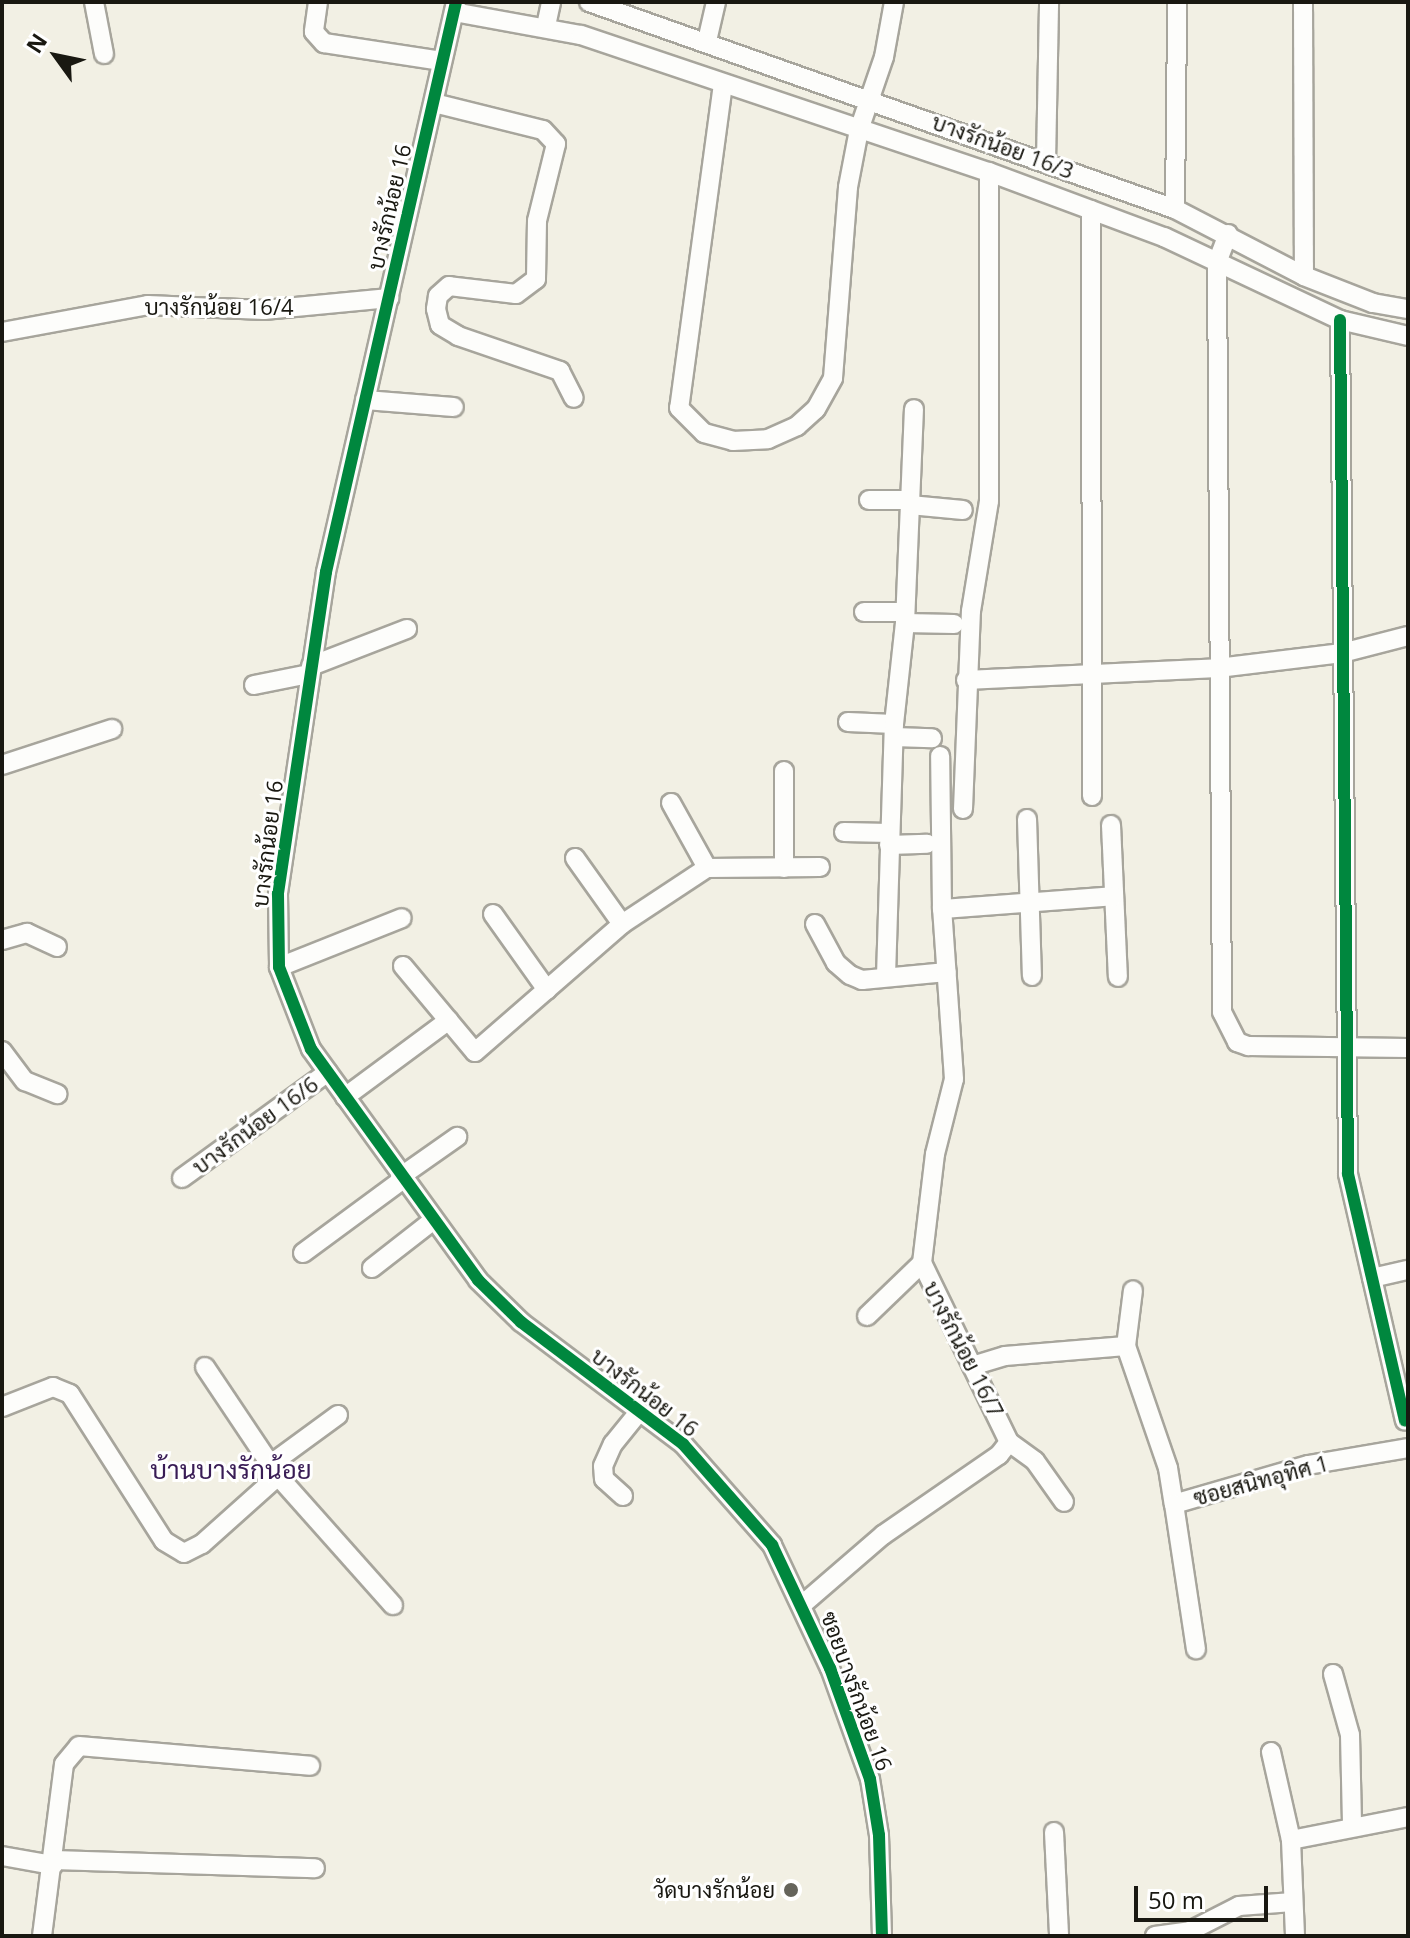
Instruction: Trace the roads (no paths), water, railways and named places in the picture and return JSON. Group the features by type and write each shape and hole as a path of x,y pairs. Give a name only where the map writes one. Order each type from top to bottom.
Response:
{"street":[{"path":"94,2 104,54"},
{"path":"318,2 314,32 324,43 442,61"},
{"path":"546,26 551,2"},
{"name":"บางรักน้อย 16/3","path":"589,2 873,99 1175,209 1304,276 1373,303 1408,309"},
{"path":"707,41 716,2"},
{"path":"723,84 679,384 679,408 704,433 733,441 768,439 797,426 816,409 833,378 848,187 859,130 873,99 894,2"},
{"path":"1046,162 1049,2"},
{"path":"1175,209 1177,2"},
{"path":"1303,2 1304,276"},
{"path":"455,7 546,26 989,172 1091,210 1217,263 1340,320 1408,336"},
{"name":"บางรักน้อย 16","path":"455,7 365,400 310,670 278,894 279,967 292,1011 328,1072 431,1222 493,1298 683,1444 729,1491 772,1545 803,1604"},
{"path":"434,103 543,130 556,144 537,221 536,279 516,294 449,286 438,296 436,309 440,325 458,336 560,371 574,398"},
{"path":"963,809 966,680 989,501 989,172"},
{"path":"1091,210 1092,796"},
{"path":"1228,234 1217,263 1222,1012 1237,1042 1248,1046 1408,1048"},
{"name":"บางรักน้อย 16/4","path":"2,332 148,305 264,310 389,298"},
{"path":"1340,320 1348,1174 1405,1421"},
{"path":"365,400 454,407"},
{"path":"886,976 894,731 905,617 914,409"},
{"path":"869,500 963,510"},
{"path":"864,612 954,624"},
{"path":"254,685 310,670 407,629"},
{"path":"966,680 1218,668 1342,653 1408,636"},
{"path":"848,722 932,738"},
{"path":"2,765 112,729"},
{"name":"บางรักน้อย 16/7","path":"803,1604 883,1535 999,1455 1009,1442 922,1263 935,1154 953,1090 942,909 940,756"},
{"path":"784,771 784,868"},
{"path":"671,803 707,868"},
{"path":"1027,819 1032,976"},
{"path":"1111,825 1118,977"},
{"path":"844,832 927,844"},
{"path":"575,858 622,924"},
{"path":"403,966 475,1052 622,924 707,868 820,867"},
{"path":"942,909 1114,896"},
{"path":"493,914 547,990"},
{"path":"279,967 402,918"},
{"path":"815,924 836,963 862,980 947,972"},
{"path":"2,940 27,933 57,947"},
{"path":"345,1097 449,1020"},
{"path":"2,1051 25,1081 57,1094"},
{"name":"บางรักน้อย 16/6","path":"182,1178 328,1072"},
{"path":"303,1253 457,1137"},
{"path":"372,1268 431,1222"},
{"path":"867,1316 922,1263"},
{"path":"1372,1278 1408,1270"},
{"path":"972,1366 1005,1356 1126,1346 1133,1290"},
{"name":"ซอยสนิทอุทิศ 1","path":"1126,1346 1145,1400 1174,1504 1308,1465 1408,1448"},
{"path":"205,1367 275,1470 393,1605"},
{"path":"2,1407 53,1387 70,1394 164,1541 184,1553 202,1544 275,1470 338,1415"},
{"path":"623,1496 604,1479 603,1466 639,1412"},
{"path":"1009,1442 1035,1461 1064,1502"},
{"path":"1174,1504 1196,1649"},
{"name":"ซอยบางรักน้อย 16","path":"803,1604 870,1779 879,1835 882,1936"},
{"path":"1333,1674 1350,1735 1352,1826"},
{"path":"42,1936 54,1862 64,1764 79,1746 310,1766"},
{"path":"1271,1752 1291,1840 1295,1936"},
{"path":"1291,1840 1408,1817"},
{"path":"1054,1832 1059,1936"},
{"path":"2,1856 54,1862 315,1868"},
{"path":"1155,1936 1190,1931 1239,1906 1293,1902"}],"place":[{"name":"วัดบางรักน้อย","path":"791,1890"}],"district":[{"name":"บ้านบางรักน้อย","path":"231,1470"}]}
